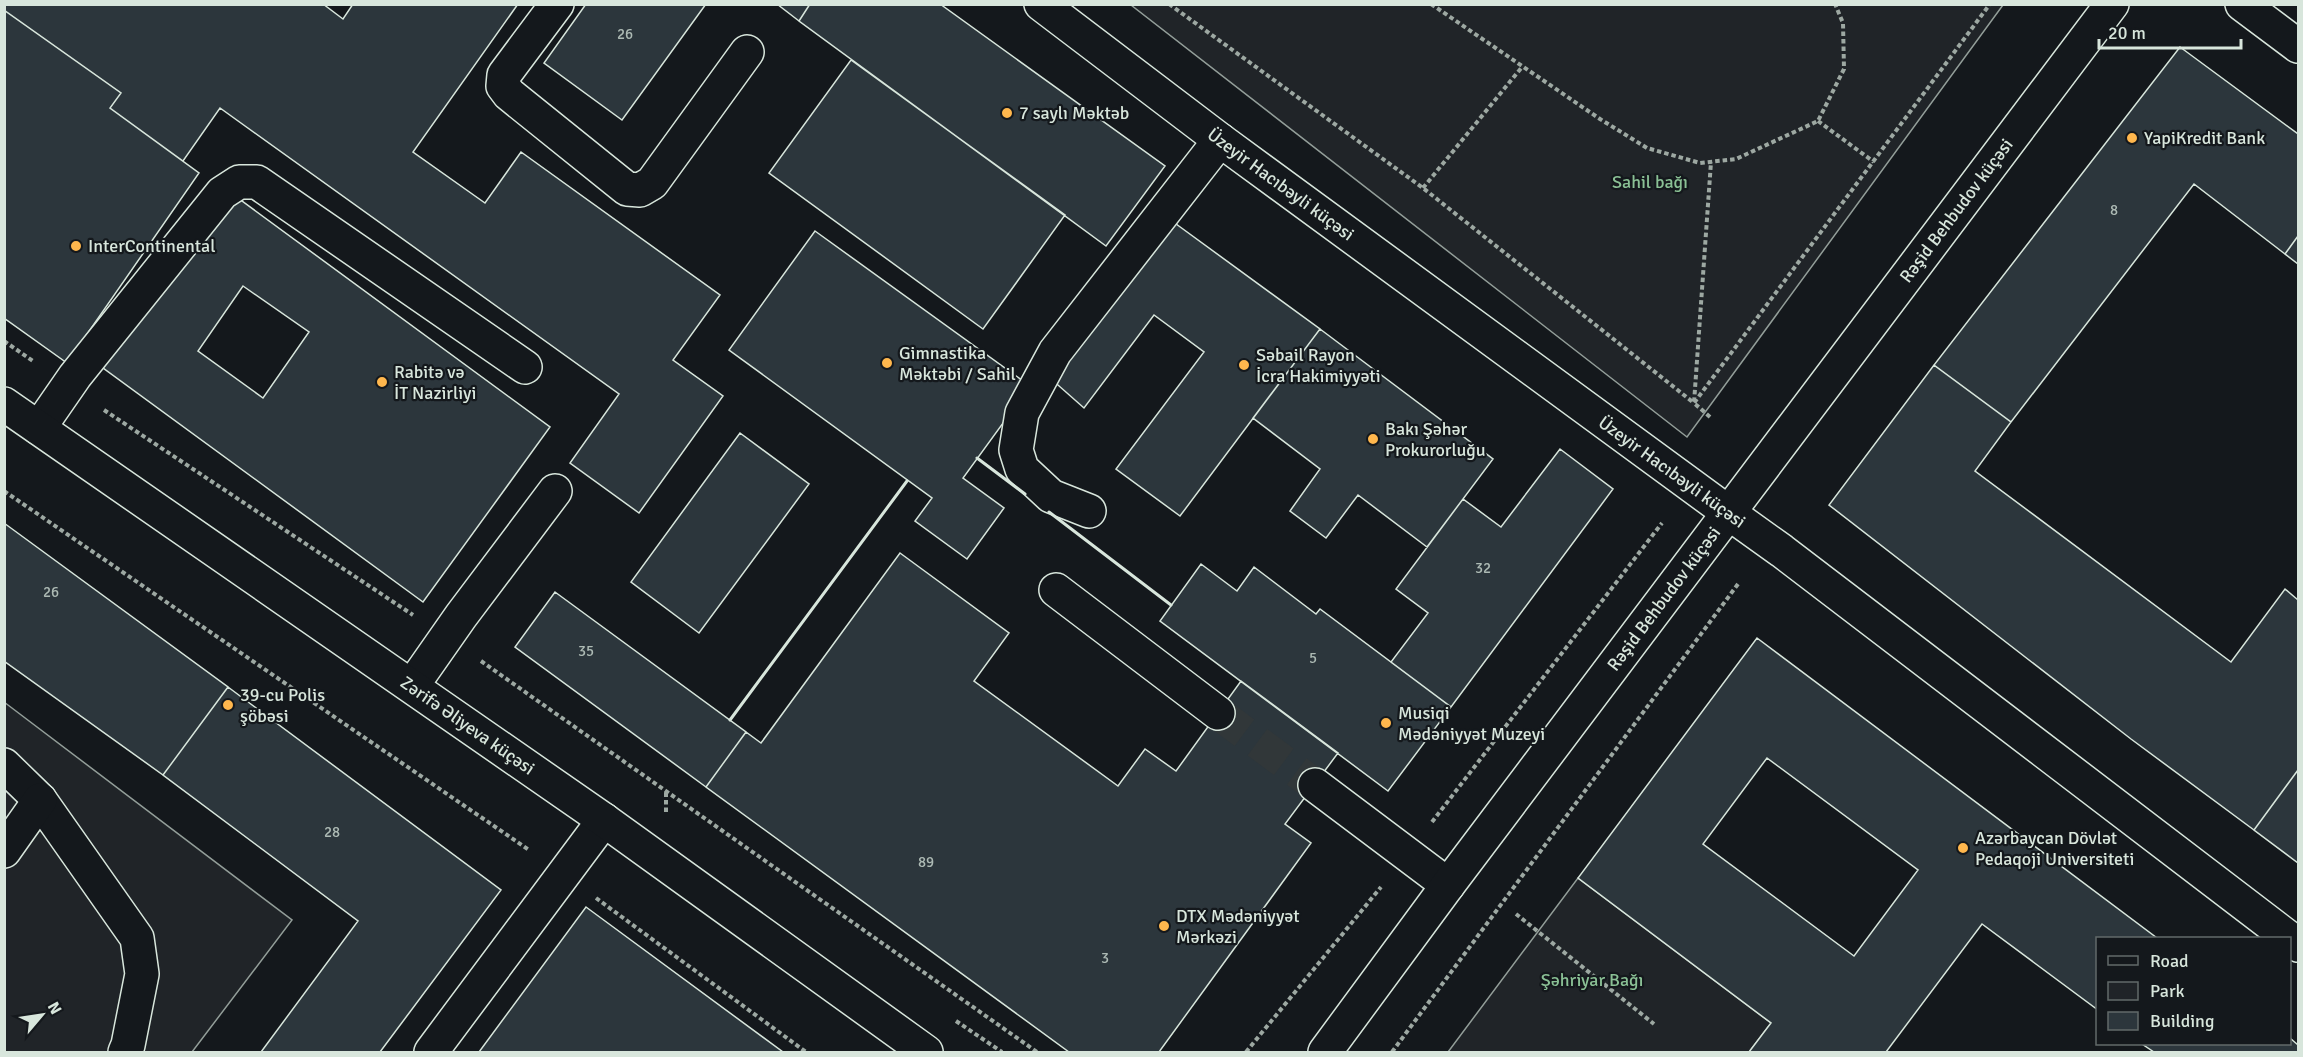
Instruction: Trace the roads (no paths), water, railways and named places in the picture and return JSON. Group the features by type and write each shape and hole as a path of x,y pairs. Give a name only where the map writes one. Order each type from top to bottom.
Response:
{"main road":[{"path":"557,4 504,75 503,86 509,94 627,189 640,190 652,183 747,52"},
{"name":"Üzeyir Hacıbəyli küçəsi","path":"1041,4 1220,140 1782,551 2288,937"},
{"name":"Rəşid Behbudov küçəsi","path":"1325,1053 1448,885 2112,4"},
{"path":"2242,4 2298,46"},
{"path":"1089,511 1051,496 1022,469 1016,450 1022,413 1055,352 1220,140"},
{"path":"39,428 68,386 222,193 239,182 257,182 525,367"},
{"name":"Zərifə Əliyeva küçəsi","path":"5,406 604,820 926,1053"},
{"path":"412,686 461,616 555,491"},
{"path":"1056,590 1218,713"},
{"path":"4,765 40,800 137,938 142,974 125,1053"},
{"path":"1314,785 1448,885"},
{"path":"4,851 40,800"},
{"path":"431,1053 604,820"}],"tunnel":[{"path":"1218,713 1315,785"}],"place":[{"name":"7 saylı Məktəb","path":"1007,113"},
{"name":"YapiKredit Bank","path":"2132,138"},
{"name":"InterContinental","path":"76,246"},
{"name":"Gimnastika Məktəbi / Sahil","path":"887,363"},
{"name":"Səbail Rayon İcra Hakimiyyəti","path":"1244,365"},
{"name":"Rabitə və İT Nazirliyi","path":"382,382"},
{"name":"Bakı Şəhər Prokurorluğu","path":"1373,439"},
{"name":"39-cu Polis şöbəsi","path":"228,705"},
{"name":"Musiqi Mədəniyyət Muzeyi","path":"1386,723"},
{"name":"Azərbaycan Dövlət Pedaqoji Universiteti","path":"1963,848"},
{"name":"DTX Mədəniyyət Mərkəzi","path":"1164,926"}],"park label":[{"name":"Sahil bağı","path":"1650,182"},
{"name":"Şəhriyar Bağı","path":"1592,980"}]}
